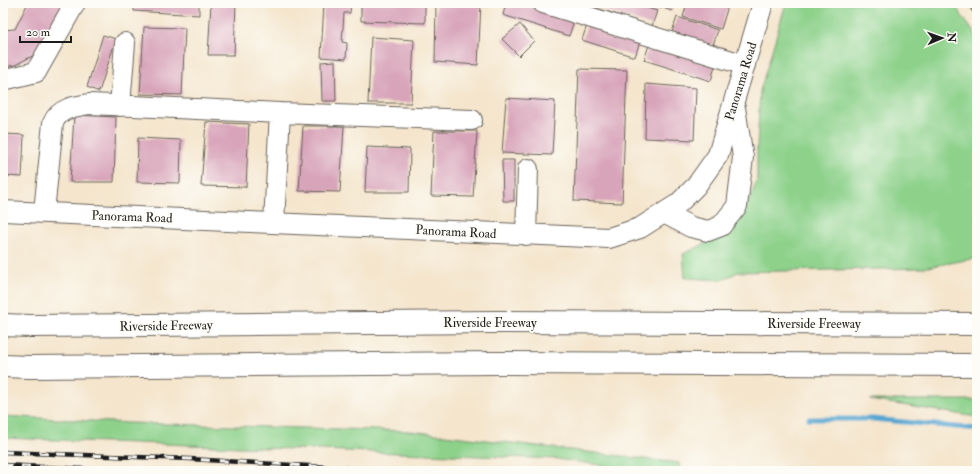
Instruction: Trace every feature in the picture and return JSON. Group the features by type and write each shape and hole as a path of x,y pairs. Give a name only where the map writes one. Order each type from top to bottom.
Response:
{"highway":[{"name":"Riverside Freeway","path":"3,325 487,322 977,324"},
{"path":"3,366 45,367 495,363 977,365"}],"street":[{"path":"3,80 36,72 75,3"},
{"path":"543,3 745,65"},
{"name":"Panorama Road","path":"3,211 609,238 640,228 678,204 696,186 718,155 763,3"},
{"path":"120,106 125,43"},
{"path":"664,213 691,227 708,231 720,226 737,206 742,158 734,102"},
{"path":"44,212 53,123 58,114 73,107 90,104 472,120"},
{"path":"274,222 280,113"},
{"path":"526,235 528,169"}],"green space":[{"path":"786,3 953,3 977,37 977,258 923,268 738,272 722,280 685,278 683,254 724,235 745,211 757,181 760,91"},
{"path":"870,400 977,400 977,417"},
{"path":"3,416 129,423 411,431 679,463 680,471 643,471 557,459 3,438"}],"building":[{"path":"28,3 65,3 40,52 15,65 3,67 3,30 15,29"},
{"path":"134,3 199,3 199,15 134,11"},
{"path":"211,3 236,3 234,55 208,55"},
{"path":"324,3 351,3 350,13 344,13 342,42 347,43 346,59 321,57"},
{"path":"361,3 425,3 425,23 361,21"},
{"path":"436,3 481,3 478,65 435,62"},
{"path":"506,3 517,3 574,21 569,36 503,15"},
{"path":"581,3 631,3 657,11 652,26"},
{"path":"646,3 674,3 672,11"},
{"path":"687,3 729,3 721,29 683,17"},
{"path":"677,17 718,30 713,45 672,32"},
{"path":"520,24 534,41 519,56 502,39"},
{"path":"587,25 640,41 635,57 582,40"},
{"path":"144,27 185,28 182,95 140,94"},
{"path":"103,35 116,39 99,92 87,87"},
{"path":"371,37 414,40 411,103 368,103"},
{"path":"649,45 715,66 711,81 644,60"},
{"path":"335,61 336,101 322,101 321,62"},
{"path":"579,69 627,70 622,203 574,201"},
{"path":"646,84 696,88 694,140 645,138"},
{"path":"506,98 555,101 552,155 502,153"},
{"path":"74,115 116,117 114,182 70,182"},
{"path":"206,122 249,124 246,187 201,186"},
{"path":"303,126 344,126 340,192 299,191"},
{"path":"434,131 477,131 473,197 431,196"},
{"path":"5,134 24,135 22,177 4,176 3,145"},
{"path":"138,138 181,140 180,183 137,182"},
{"path":"367,147 410,149 409,192 365,192"},
{"path":"502,160 514,160 514,201 503,201"}],"waterway":[{"path":"809,419 873,419 977,429"}],"railway":[{"path":"969,3 977,15"},
{"path":"3,452 190,459 396,471"},
{"path":"3,465 125,471"}]}
